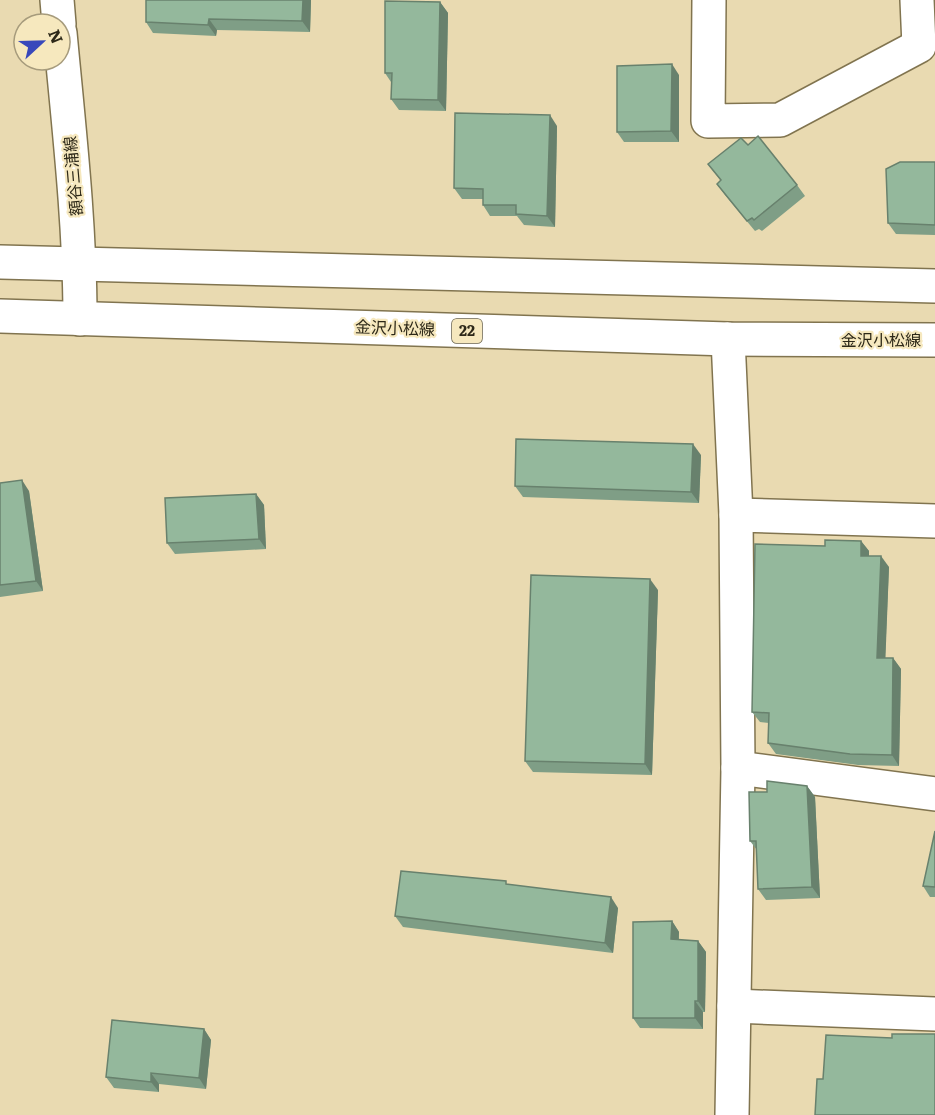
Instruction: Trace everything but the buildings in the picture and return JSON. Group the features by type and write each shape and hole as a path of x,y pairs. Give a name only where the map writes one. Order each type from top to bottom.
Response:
{"main road":[{"path":"709,0 708,121 780,120 919,46 917,0"},
{"name":"額谷三浦線","path":"63,72 80,263 80,319"},
{"path":"0,262 935,286"},
{"name":"金沢小松線","path":"0,316 728,339 935,340"},
{"path":"728,339 736,515 738,768 732,1115"},
{"path":"736,515 935,520"},
{"path":"738,768 935,794"},
{"path":"734,1005 935,1014"}]}
